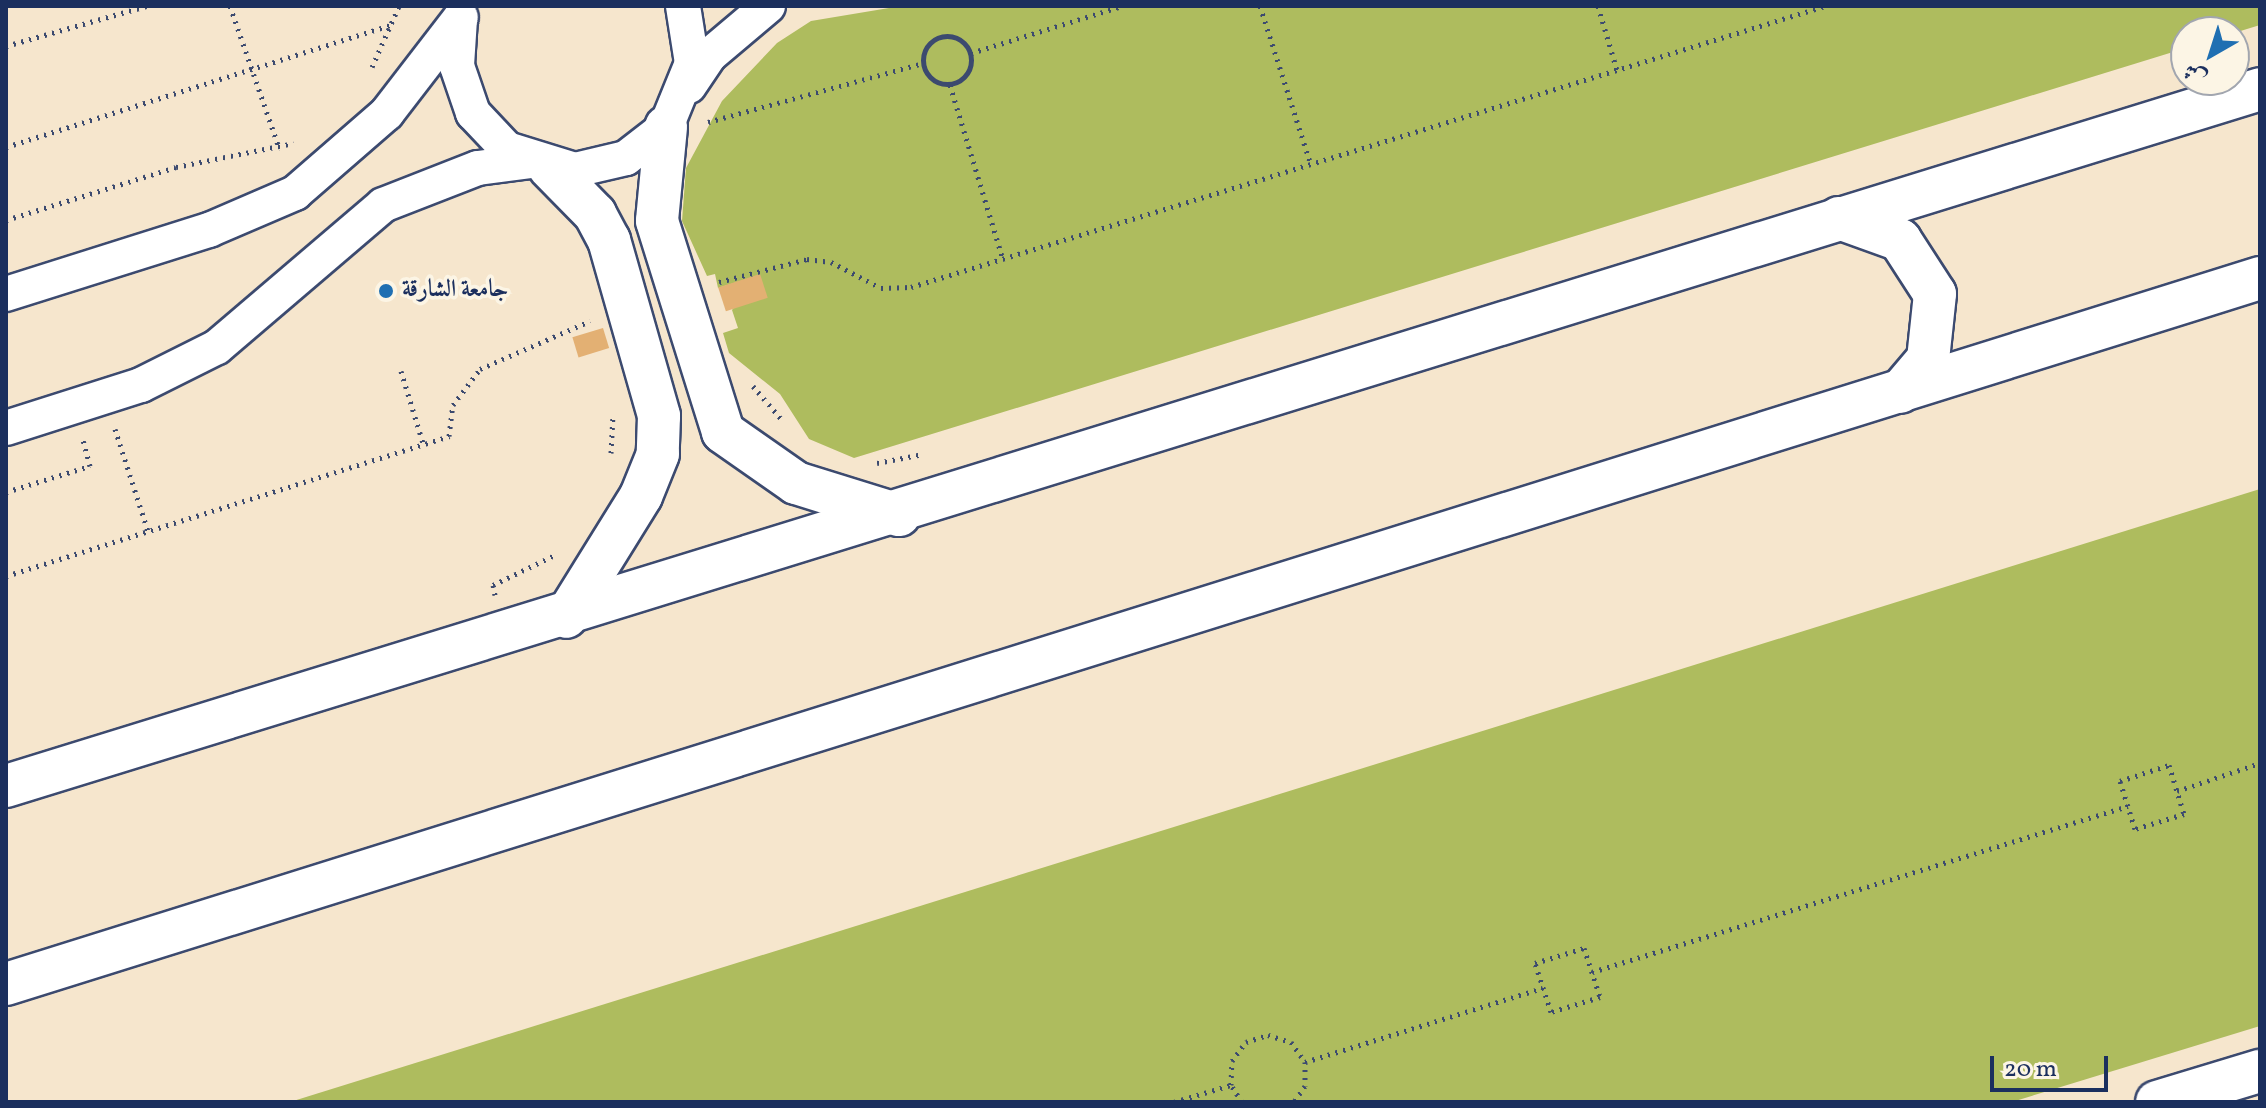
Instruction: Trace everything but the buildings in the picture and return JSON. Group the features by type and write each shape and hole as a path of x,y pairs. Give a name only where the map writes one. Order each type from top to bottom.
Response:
{"street":[{"path":"683,6 691,35 685,110"},
{"path":"768,6 710,55 685,110 656,189 667,266 723,432 796,483 899,515"},
{"path":"463,12 462,91 488,133 540,164 595,214 615,299 657,399 658,454 621,536 566,617"},
{"path":"6,294 209,230 295,193 387,113 463,12"},
{"path":"6,786 899,515 1839,218 2260,89"},
{"path":"6,428 141,385 217,347 383,205 478,168 540,164 602,167 685,110"},
{"path":"1839,218 1900,240 1935,294 1928,359 1900,392"},
{"path":"615,299 667,266"},
{"path":"6,984 2260,278"},
{"path":"658,454 687,434 723,432"},
{"path":"2157,1102 2260,1071"}],"path":[{"path":"6,46 146,6"},
{"path":"230,6 295,193"},
{"path":"363,81 399,6"},
{"path":"971,53 1122,6"},
{"path":"1260,6 1311,165"},
{"path":"1598,6 1617,70"},
{"path":"706,285 807,259 895,290 1825,6"},
{"path":"6,147 391,25"},
{"path":"942,36 954,36 971,53 968,74 950,85 932,79 923,63 924,51 942,36"},
{"path":"685,110 697,125 923,63"},
{"path":"950,85 1003,259"},
{"path":"6,220 176,167 280,149 305,138"},
{"path":"6,576 449,436 453,405 480,369 615,299"},
{"path":"401,371 423,443"},
{"path":"743,378 790,430"},
{"path":"609,469 614,399"},
{"path":"102,426 126,417"},
{"path":"113,422 148,531"},
{"path":"6,492 90,466 82,435 92,430"},
{"path":"870,465 923,454"},
{"path":"502,634 493,585 566,546"},
{"path":"2177,791 2260,763"},
{"path":"2169,765 2184,814 2135,829 2128,806 2120,781 2169,765"},
{"path":"1592,972 2128,806"},
{"path":"1584,948 1592,972 1600,997 1551,1012 1535,963 1584,948"},
{"path":"1305,1062 1543,988"},
{"path":"1242,1102 1231,1085 1237,1050 1257,1037 1291,1042 1305,1062 1305,1086 1294,1102"},
{"path":"1174,1102 1231,1085"}],"green space":[{"path":"901,6 2260,6 2260,25 2250,28 2250,16 2170,16 2170,53 854,458 809,439 780,394 729,353 723,333 738,328 732,310 760,275 718,288 715,274 707,276 682,221 686,168 722,101 777,43 811,21"},
{"path":"2260,489 2260,1026 2012,1102 290,1102"}],"place":[{"name":"جامعة الشارقة","path":"386,291"}]}
